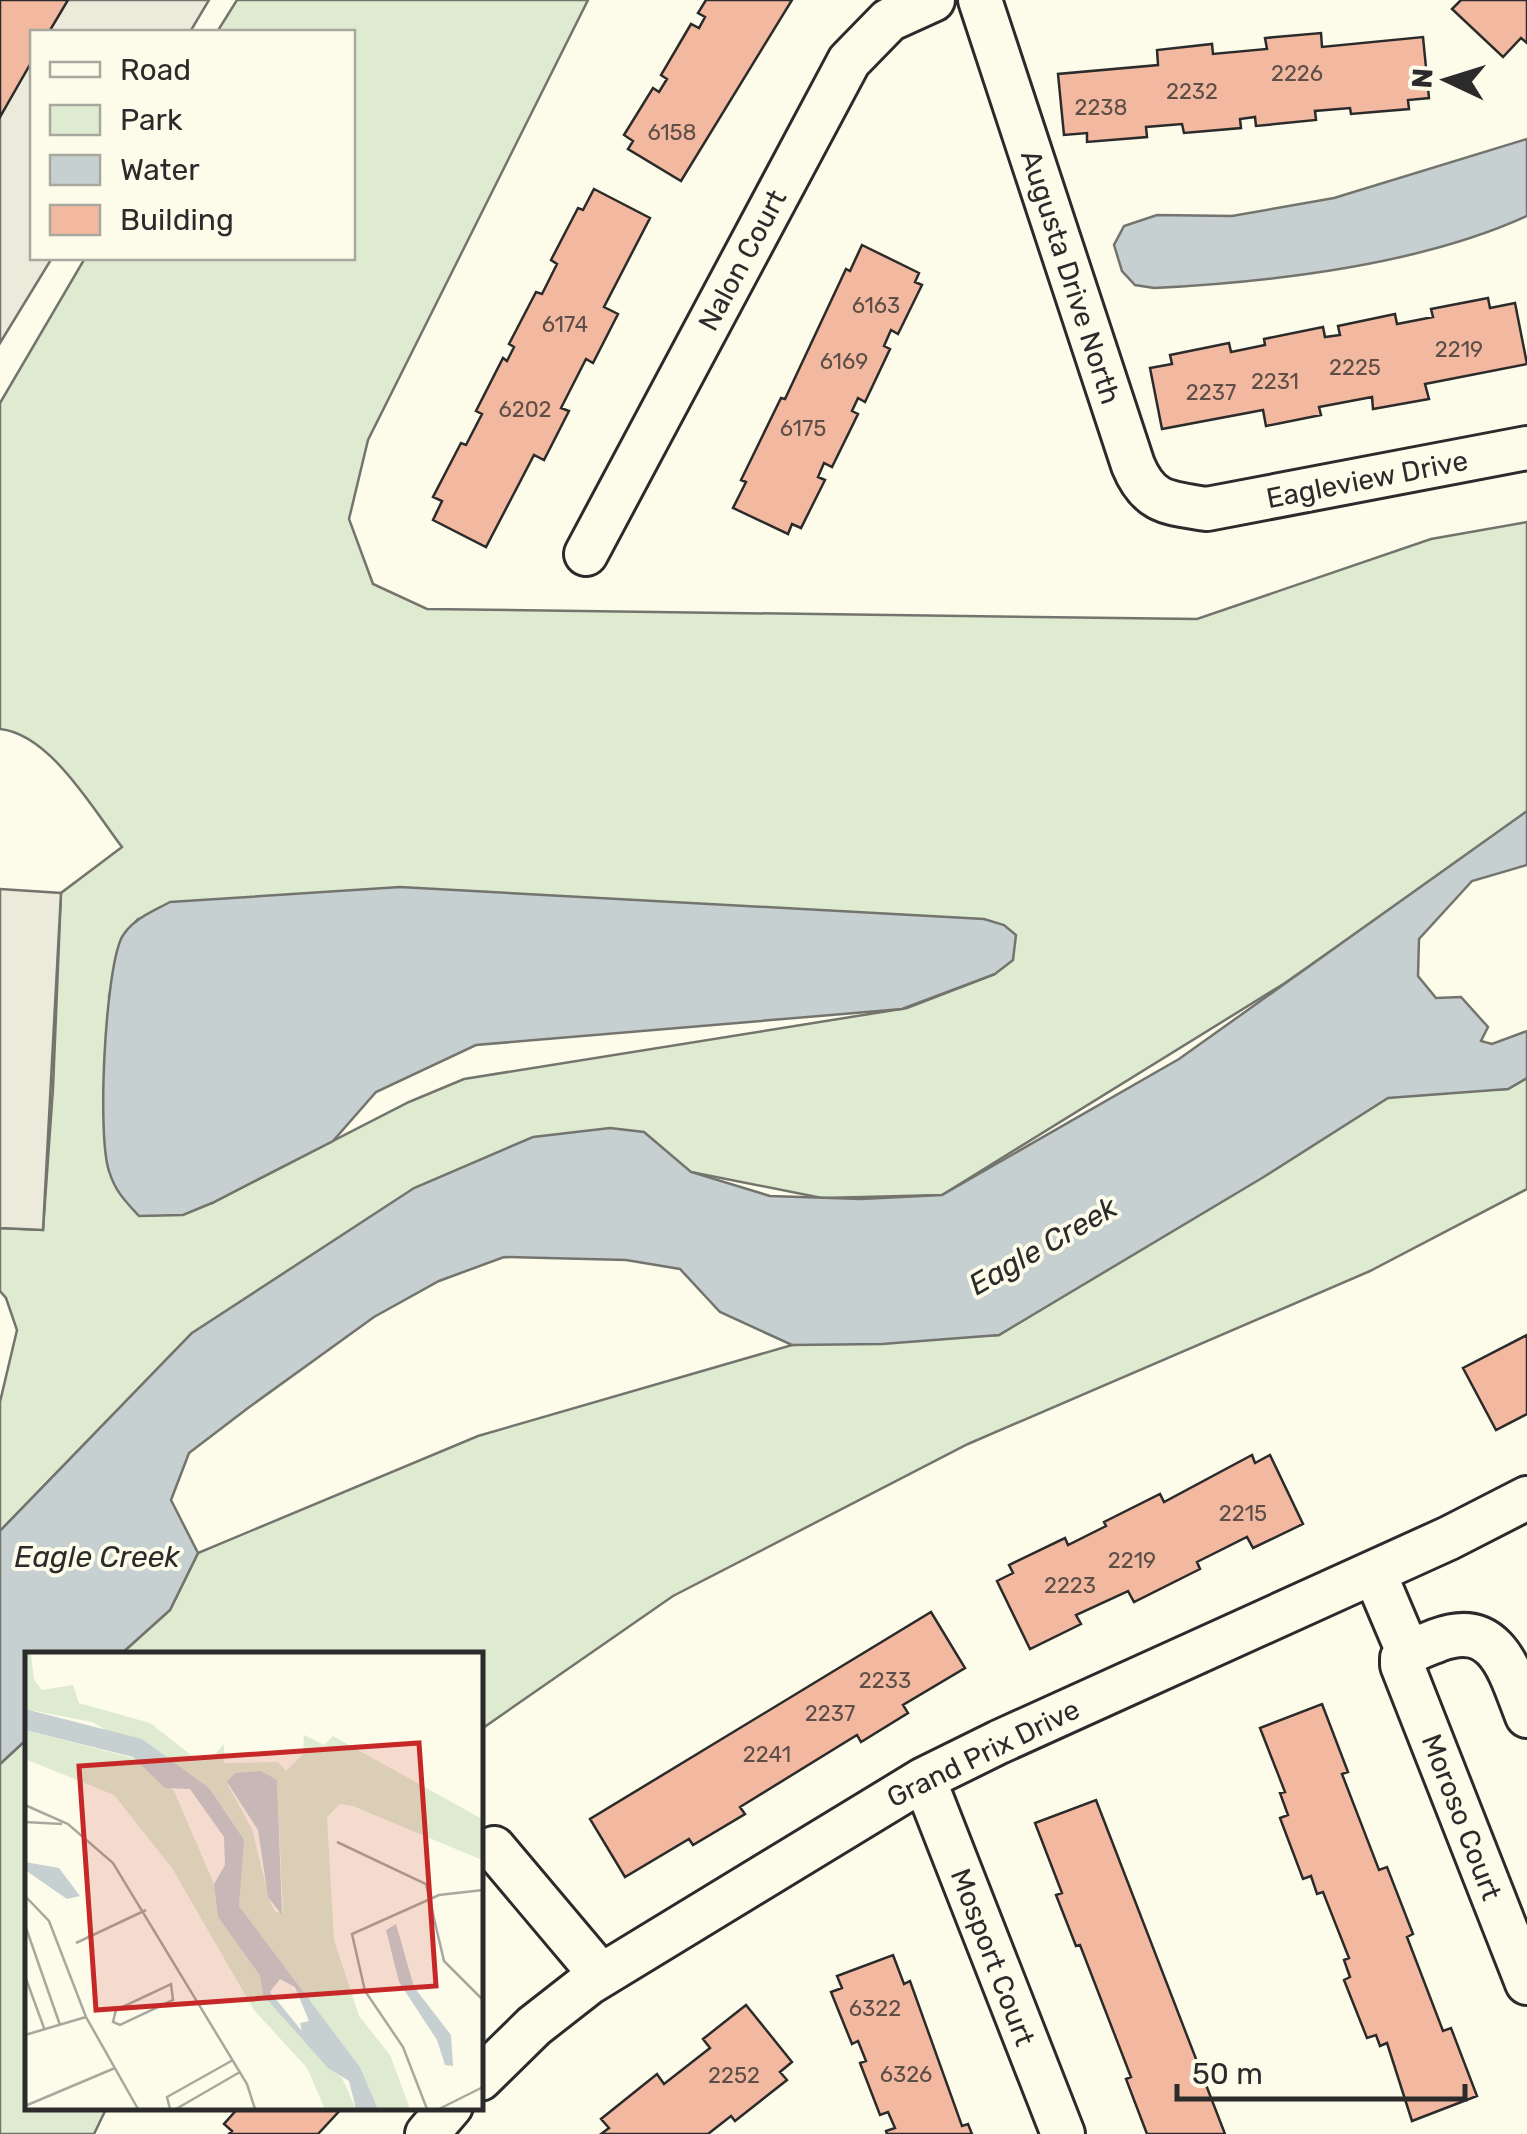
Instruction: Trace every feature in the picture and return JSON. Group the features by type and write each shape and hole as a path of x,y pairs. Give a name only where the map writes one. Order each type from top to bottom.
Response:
{"street":[{"name":"Nalon Court","path":"586,554 849,61 889,20 933,0"},
{"name":"Augusta Drive North","path":"980,0 1140,482 1165,503 1207,509"},
{"name":"Eagleview Drive","path":"1207,509 1527,448"},
{"name":"Grand Prix Drive","path":"482,2076 534,2026 602,1975 924,1779 1527,1498"},
{"name":"Moroso Court","path":"1374,1572 1408,1652 1402,1665 1527,1983"},
{"path":"1408,1652 1461,1635 1484,1640 1500,1652 1527,1716"},
{"name":"Mosport Court","path":"924,1779 1063,2134"},
{"path":"494,1848 602,1975"},
{"path":"428,2134 449,2109"}],"green space":[{"path":"237,0 588,0 368,440 349,519 373,584 427,609 1197,619 1431,539 1527,522 1527,814 1285,983 942,1195 822,1198 691,1172 192,1333 0,1531 0,1402 17,1330 0,1291 0,1228 43,1230 61,893 122,847 53,759 36,744 0,729 0,403 84,260 355,260 355,30 218,30","holes":["138,919 995,974 907,1008 464,1079 409,1102 212,1203 109,997 122,937"]},
{"path":"1527,1078 1527,1189 1370,1271 968,1444 673,1596 482,1729 482,1652 123,1652 170,1610 198,1553 478,1436 792,1345 999,1335 1399,1091 1508,1089"},
{"path":"25,1741 25,2109 106,2109 94,2134 0,2134 0,1764"}],"shaded area":[{"path":"0,0 209,0 191,30 30,30 30,260 51,260 0,343"},
{"path":"0,889 61,893 43,1230 0,1228"}],"water":[{"path":"1527,139 1527,216 1440,247 1295,276 1154,288 1135,285 1122,271 1114,245 1124,226 1157,215 1232,216 1334,198"},
{"name":"Eagle Creek","path":"1527,811 1527,865 1472,881 1419,939 1418,976 1436,998 1461,997 1488,1027 1481,1041 1492,1044 1527,1031 1527,1078 1508,1089 1388,1098 999,1335 882,1344 792,1345 720,1312 680,1269 626,1260 504,1257 439,1281 374,1317 189,1453 171,1500 198,1553 170,1610 123,1652 25,1652 25,1741 0,1764 0,1531 192,1333 414,1188 533,1137 610,1128 644,1132 691,1172 770,1196 861,1199 942,1195 1179,1059"},
{"path":"400,887 984,919 1004,925 1016,935 1013,960 995,974 902,1009 476,1045 376,1092 333,1141 212,1203 183,1215 139,1216 111,1178 105,1152 104,1055 115,958 125,932 142,917 170,902"}],"building":[{"path":"0,0 68,0 50,30 30,30 30,64 0,117"},
{"path":"706,0 792,0 681,181 628,149 633,141 624,135 653,88 659,92 667,79 661,75 691,24 699,28 705,17 698,13"},
{"path":"1461,0 1527,0 1527,43 1521,38 1503,57 1452,9"},
{"path":"1321,33 1322,47 1423,37 1429,98 1408,100 1409,109 1351,114 1350,108 1315,111 1316,120 1256,126 1255,117 1240,119 1241,128 1184,133 1182,124 1146,127 1147,137 1087,142 1087,133 1064,135 1058,74 1158,65 1157,50 1212,44 1213,54 1267,49 1265,38"},
{"path":"594,189 650,218 604,307 618,314 593,363 586,359 561,408 569,411 544,460 534,455 486,547 433,520 442,501 433,497 461,443 466,445 482,414 476,411 503,358 507,361 514,347 509,344 536,292 542,294 557,264 551,260 578,208 583,210"},
{"path":"862,245 919,273 915,282 922,285 898,334 891,330 884,346 890,349 865,402 858,398 852,411 858,414 832,467 824,463 818,477 825,480 801,528 792,524 788,534 733,508 746,482 741,480 781,398 785,399 846,269 850,271"},
{"path":"1488,298 1490,308 1515,303 1527,364 1425,384 1429,399 1373,409 1372,397 1319,407 1321,415 1266,426 1263,410 1162,429 1150,368 1172,364 1170,355 1229,343 1231,352 1265,345 1264,339 1323,327 1325,337 1340,335 1338,326 1395,314 1397,324 1433,317 1431,309"},
{"path":"1527,1335 1527,1414 1496,1430 1463,1368"},
{"path":"1252,1455 1255,1463 1270,1455 1303,1524 1253,1548 1247,1537 1197,1562 1200,1569 1134,1602 1128,1591 1076,1615 1081,1624 1030,1649 997,1581 1013,1573 1009,1565 1065,1538 1068,1545 1160,1494 1164,1502"},
{"path":"931,1612 965,1668 903,1705 908,1713 861,1742 857,1735 740,1807 745,1814 693,1845 689,1839 625,1877 590,1819"},
{"path":"1322,1704 1348,1772 1342,1774 1379,1870 1387,1867 1413,1934 1407,1937 1443,2031 1451,2028 1477,2096 1412,2121 1387,2043 1380,2046 1376,2035 1367,2038 1344,1980 1350,1977 1344,1960 1349,1958 1323,1892 1317,1894 1311,1876 1303,1879 1280,1818 1288,1815 1280,1793 1285,1792 1260,1728"},
{"path":"1096,1800 1225,2134 1147,2134 1126,2079 1131,2077 1080,1945 1076,1946 1056,1895 1062,1893 1035,1823"},
{"path":"893,1955 904,1984 910,1981 962,2126 968,2124 972,2134 887,2134 895,2128 888,2112 880,2115 860,2063 866,2061 858,2041 852,2044 831,1992 842,1988 837,1976"},
{"path":"746,2005 792,2062 780,2072 787,2080 735,2121 731,2116 708,2134 601,2134 609,2128 601,2119 657,2074 664,2084 710,2048 703,2039"},
{"path":"237,2109 341,2109 318,2134 229,2134 232,2131 224,2124"}]}
